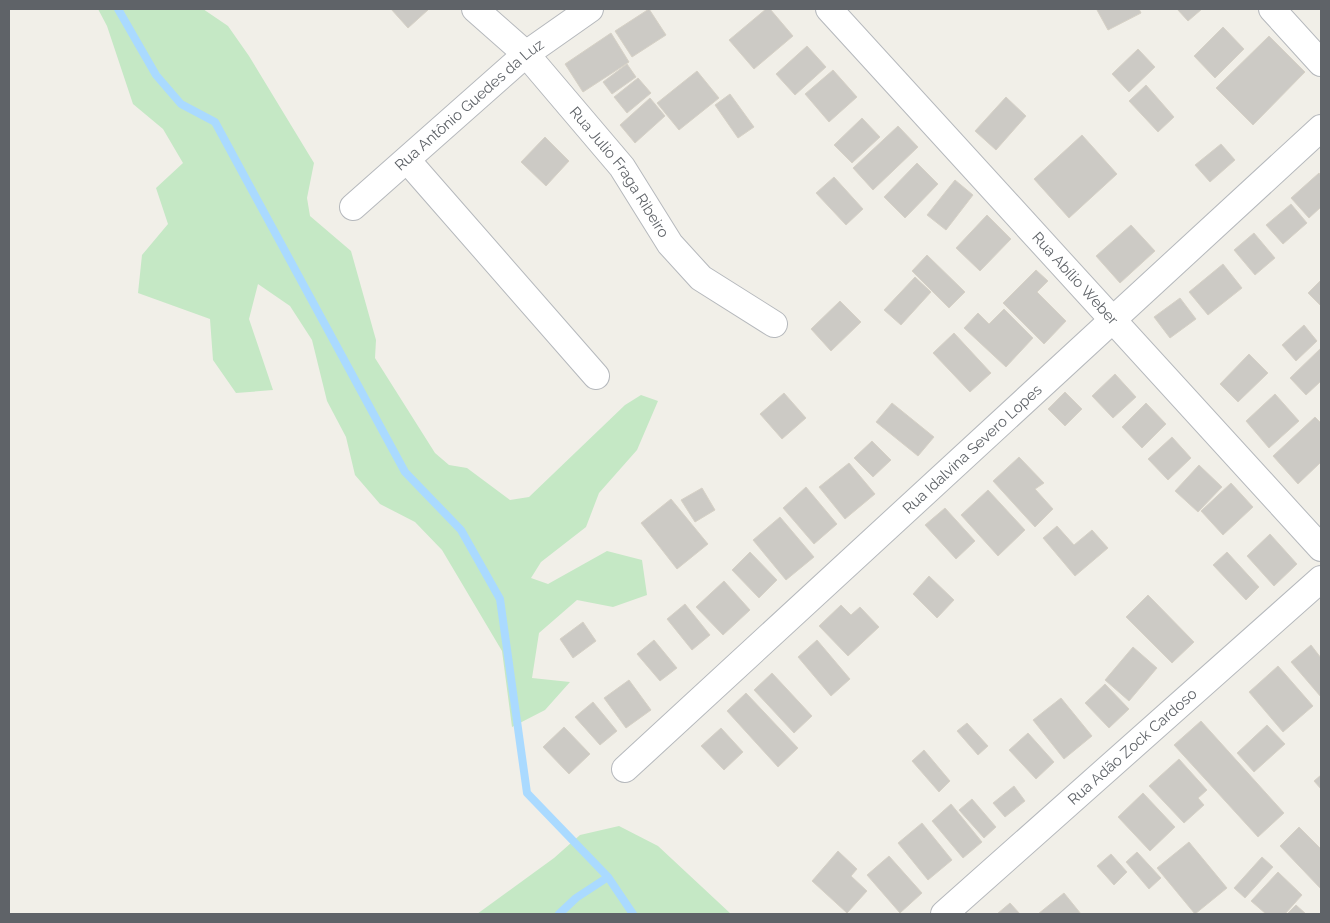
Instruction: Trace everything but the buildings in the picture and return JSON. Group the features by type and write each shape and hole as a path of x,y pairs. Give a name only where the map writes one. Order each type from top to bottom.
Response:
{"street":[{"name":"Rua Julio Fraga Ribeiro","path":"475,9 526,54 622,166 670,244 701,278 774,324"},
{"name":"Rua Antônio Guedes da Luz","path":"353,207 526,54 590,9"},
{"name":"Rua Abílio Weber","path":"829,9 1321,548"},
{"path":"1272,9 1321,62"},
{"name":"Rua Idalvina Severo Lopes","path":"625,769 1321,128"},
{"path":"407,160 596,376"},
{"name":"Rua Adão Zock Cardoso","path":"944,914 1321,579"}],"green space":[{"path":"98,9 203,9 228,26 249,56 314,163 307,198 310,216 351,251 376,340 375,358 435,453 449,465 467,468 510,500 529,497 625,405 641,395 658,401 637,450 599,493 586,527 541,562 531,578 548,584 607,551 642,560 647,595 613,607 577,600 539,633 532,678 570,682 545,710 512,727 502,651 442,550 415,522 380,504 355,475 346,437 327,401 312,340 290,306 258,284 249,319 273,390 236,393 213,360 210,319 138,293 142,255 168,224 156,188 183,163 163,129 133,104 107,26"},
{"path":"619,826 658,846 731,914 477,914 554,858 580,835"}],"waterway":[{"path":"118,9 156,75 181,104 215,122 405,472 461,530 500,599 527,793 608,877 633,914"},
{"path":"559,914 576,898 608,877"}]}
